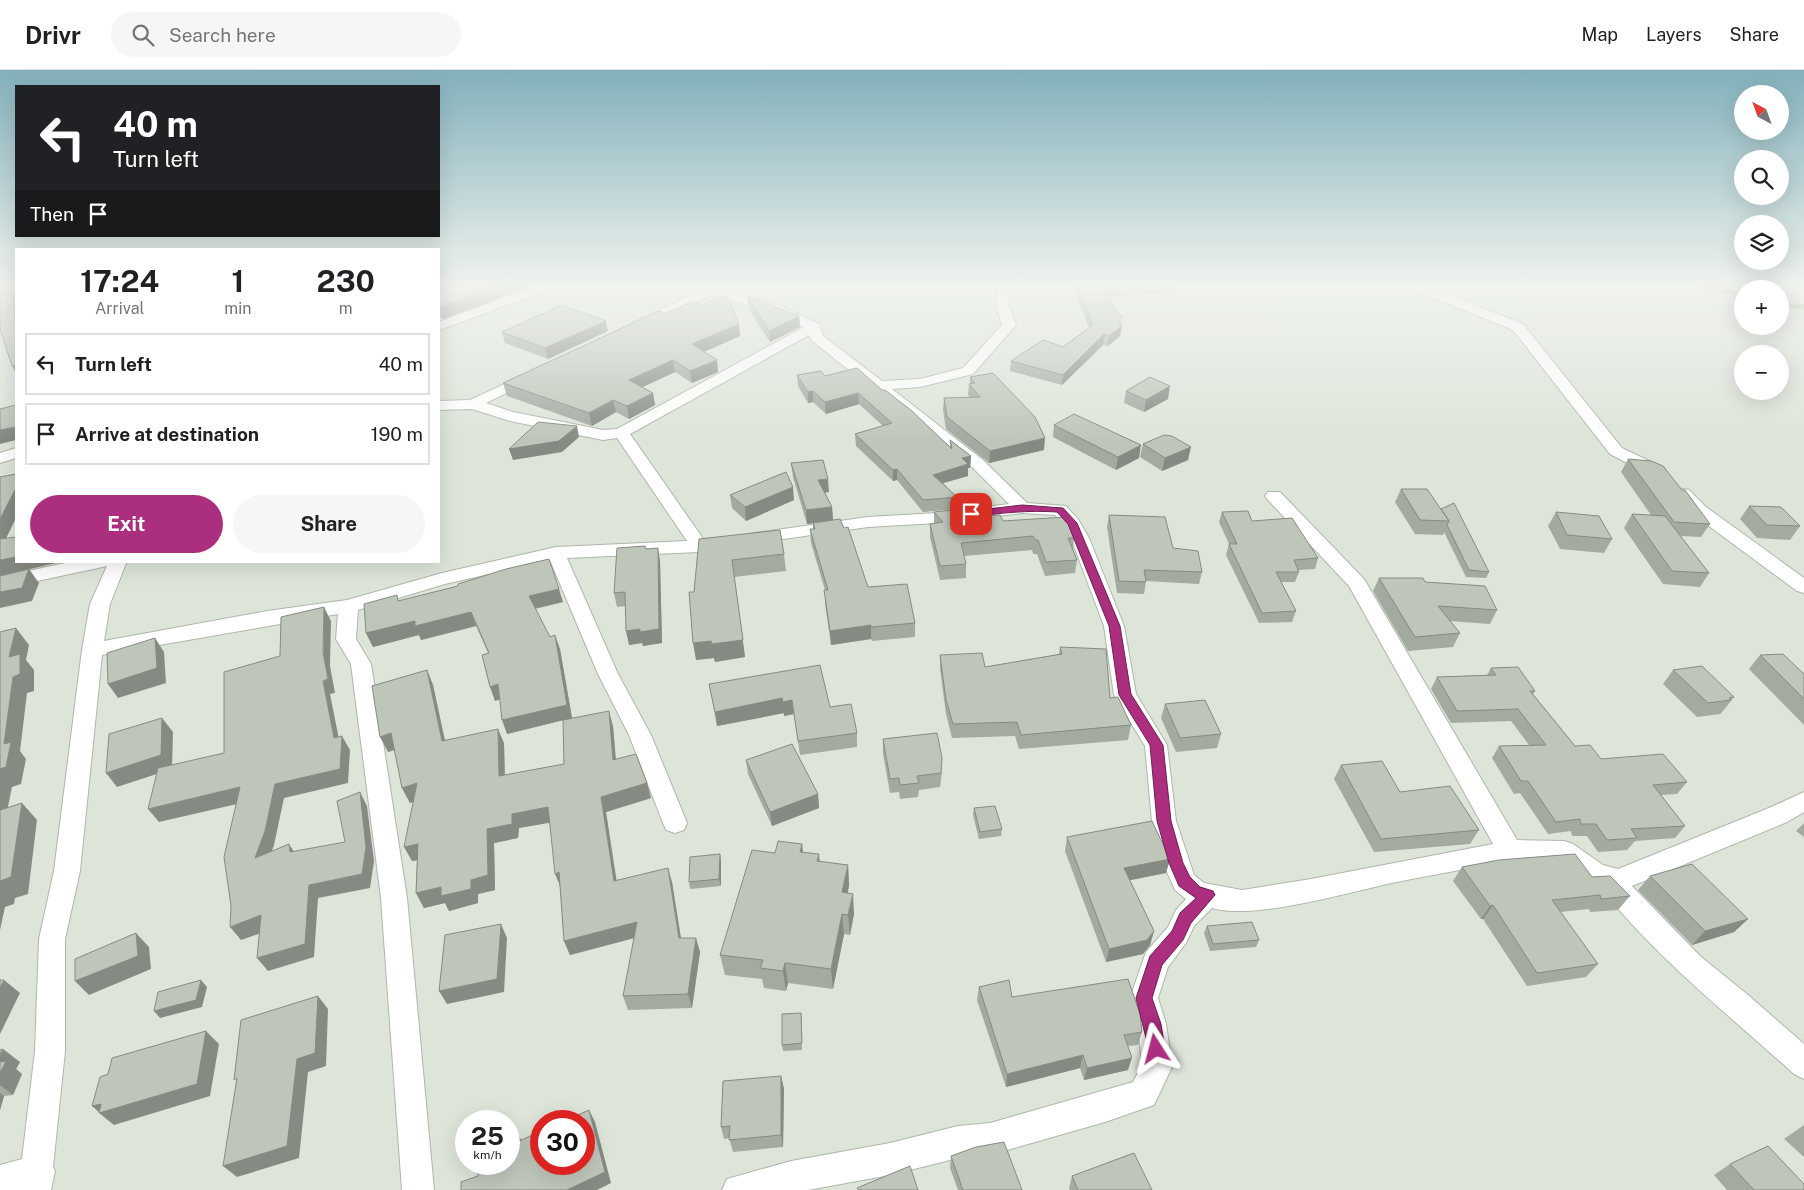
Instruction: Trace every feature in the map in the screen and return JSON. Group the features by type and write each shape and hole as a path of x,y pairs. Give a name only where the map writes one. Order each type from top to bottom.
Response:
{"street":[{"path":"440,405 474,404 510,416 603,435 621,433 797,336"},
{"path":"817,336 977,463 1022,508"},
{"path":"878,386 920,383 968,371 1000,336"},
{"path":"1525,336 1616,451 1662,474 1700,511 1804,587"},
{"path":"474,404 538,372"},
{"path":"621,433 700,546"},
{"path":"0,458 15,453"},
{"path":"1274,496 1357,583 1510,851"},
{"path":"92,650 267,618 348,606 442,579 556,553 700,546 868,522 936,518 1022,508 1060,510 1072,523 1080,538 1114,626 1125,695 1156,745 1164,821 1176,863 1184,882 1196,892 1242,901 1311,890 1418,867 1510,851 1564,851 1600,876 1605,874 1618,880 1778,815 1804,801"},
{"path":"556,553 608,674 640,736 675,823"},
{"path":"0,583 95,563"},
{"path":"0,1181 37,1181 50,1051 52,939 67,871 92,650 100,604 117,563"},
{"path":"348,606 345,635 361,664 394,898 418,1190"},
{"path":"1605,874 1690,965 1738,1004 1804,1064"},
{"path":"738,1190 958,1142 990,1140 1106,1107 1143,1094 1157,1067 1152,1024 1144,998 1156,961 1177,935 1185,918 1208,895"}],"building":[{"path":"2,336 15,336 15,365 12,366"},
{"path":"513,336 572,336 545,348"},
{"path":"604,336 710,336 692,344 717,360 690,371 673,360 629,380 653,393 627,406 613,400 589,413 503,383"},
{"path":"1078,336 1102,336 1063,375 1011,361 1043,340 1063,347"},
{"path":"857,368 882,390 885,390 912,411 952,449 950,440 971,456 962,458 968,464 933,475 957,497 923,500 897,469 893,470 855,434 892,423 858,393 825,402 813,391 808,392 797,375 821,371 825,376"},
{"path":"993,373 1035,417 1045,438 990,451 947,417 944,398 980,397 969,384 975,383 970,377"},
{"path":"1150,377 1170,386 1146,400 1126,391"},
{"path":"15,405 15,427 0,430 0,409"},
{"path":"1074,414 1141,445 1118,457 1054,425"},
{"path":"538,422 577,426 559,441 509,449"},
{"path":"1164,435 1172,436 1191,447 1165,458 1143,444"},
{"path":"1628,459 1651,461 1663,466 1682,490 1685,490 1710,524 1674,522"},
{"path":"823,460 828,479 818,480 832,507 806,510 791,463"},
{"path":"786,472 793,487 745,507 730,495"},
{"path":"15,474 15,490 0,519 0,477"},
{"path":"1401,489 1427,489 1449,521 1420,520"},
{"path":"1454,503 1489,572 1469,570 1447,525 1449,521 1441,509"},
{"path":"1749,506 1781,507 1800,526 1767,525"},
{"path":"971,508 980,516 1000,515 1003,521 1066,517 1074,538 1068,538 1077,560 1046,562 1038,540 1035,540 1033,536 961,543 966,564 940,566 930,524 943,522 934,512"},
{"path":"1248,511 1252,521 1292,518 1318,558 1294,560 1299,572 1276,572 1296,611 1262,613 1229,544 1237,544 1222,512"},
{"path":"1556,512 1599,516 1612,539 1567,535"},
{"path":"1632,514 1665,516 1709,573 1672,571"},
{"path":"1109,515 1165,517 1173,548 1198,551 1202,572 1144,570 1146,582 1119,581"},
{"path":"840,519 844,528 848,527 868,587 907,584 915,623 871,627 871,625 830,631 824,590 828,590 810,529 815,529 813,523"},
{"path":"780,530 784,554 732,560 743,640 712,644 711,641 693,643 689,592 694,592 699,539"},
{"path":"15,537 15,557 0,560 0,539"},
{"path":"645,546 646,549 658,548 659,629 640,632 640,629 626,631 625,592 614,593 617,548"},
{"path":"549,559 559,589 529,596 550,637 555,635 567,705 502,720 498,684 490,687 482,655 489,653 471,612 415,626 415,621 366,633 364,604 397,595 398,601 458,586 458,584 506,569"},
{"path":"29,569 22,588 0,592 0,576"},
{"path":"1379,578 1423,578 1425,582 1485,586 1497,610 1438,606 1460,633 1415,637"},
{"path":"324,607 323,652 328,679 323,681 334,738 342,736 340,769 275,784 265,831 255,858 289,844 290,852 345,842 337,801 360,792 366,847 362,874 309,885 305,944 257,958 261,915 230,927 231,906 224,857 240,787 148,809 158,768 224,753 224,672 280,656 281,617"},
{"path":"16,628 9,657 20,654 20,674 13,677 4,744 11,742 6,767 0,769 0,632"},
{"path":"155,638 157,668 108,684 107,653"},
{"path":"1060,647 1106,649 1110,698 1118,697 1131,725 1021,735 1017,722 953,724 946,700 940,655 982,653 985,667 1062,654"},
{"path":"1783,654 1804,674 1804,699 1760,655"},
{"path":"820,665 830,707 851,704 857,733 798,741 792,700 783,702 782,698 715,712 709,684"},
{"path":"1702,666 1734,697 1729,698 1731,700 1708,703 1673,670"},
{"path":"1518,667 1535,691 1530,691 1575,746 1590,745 1601,759 1663,754 1687,782 1653,785 1685,826 1631,829 1637,838 1607,840 1596,824 1581,824 1580,819 1556,822 1528,781 1521,781 1499,746 1546,745 1518,709 1457,711 1437,677 1496,675 1491,668"},
{"path":"427,670 442,741 498,729 499,776 564,764 563,720 609,711 613,760 636,754 647,783 601,797 614,881 668,868 679,938 696,938 688,994 623,996 637,922 564,941 559,872 555,874 548,807 512,814 512,824 487,829 488,875 471,880 471,889 441,896 441,887 416,893 418,844 404,847 417,783 402,788 391,733 380,737 372,686"},
{"path":"1205,700 1221,734 1180,738 1165,704"},
{"path":"162,718 161,755 106,773 109,734"},
{"path":"937,733 942,758 941,773 917,776 919,783 900,785 899,778 890,779 883,739"},
{"path":"792,744 818,794 770,812 746,760"},
{"path":"1382,761 1400,792 1450,786 1479,830 1381,839 1341,765"},
{"path":"22,803 11,877 0,881 0,810"},
{"path":"995,806 1002,829 980,832 974,808"},
{"path":"1152,821 1170,859 1124,868 1154,931 1147,940 1109,949 1067,837"},
{"path":"778,841 802,844 800,852 819,854 817,861 848,865 842,892 853,894 848,915 842,914 831,969 785,963 783,971 760,968 763,960 720,955 752,850 775,853"},
{"path":"720,854 719,879 689,882 690,857"},
{"path":"1575,854 1592,877 1610,876 1630,896 1601,899 1600,895 1552,900 1598,964 1537,973 1493,905 1490,906 1462,867 1499,860"},
{"path":"1692,864 1748,919 1705,931 1650,876"},
{"path":"1252,922 1259,940 1213,944 1207,926"},
{"path":"501,924 497,979 439,991 445,935"},
{"path":"136,933 138,956 75,981 75,959"},
{"path":"1128,979 1140,1014 1142,1032 1124,1035 1132,1058 1087,1068 1083,1055 1007,1074 979,987 1009,980 1012,997"},
{"path":"0,980 4,980 0,988"},
{"path":"201,980 196,1000 154,1011 158,992"},
{"path":"318,996 315,1053 297,1059 287,1146 223,1166 237,1078 234,1080 241,1020"},
{"path":"801,1013 802,1043 782,1045 782,1014"},
{"path":"206,1031 197,1084 99,1113 101,1104 92,1106 100,1077 108,1074 112,1058"},
{"path":"6,1061 0,1073 0,1062"},
{"path":"781,1076 781,1135 729,1140 730,1126 721,1127 723,1081"},
{"path":"595,1133 605,1172 567,1190 461,1190 461,1182 478,1175 520,1175 520,1141 530,1136 530,1175 595,1175"},
{"path":"1004,1142 1022,1190 963,1190 951,1156 976,1147"},
{"path":"1768,1146 1804,1184 1804,1190 1754,1190 1730,1164"},
{"path":"1134,1153 1152,1190 1078,1190 1072,1176"},
{"path":"910,1166 918,1190 858,1190 857,1188"}],"route":[{"path":"971,514 1022,508 1046,508 1060,510 1072,523 1080,538 1114,626 1125,695 1156,745 1164,821 1176,863 1184,882 1196,892 1208,895 1185,918 1177,935 1156,961 1144,998 1152,1024 1156,1049"}]}
